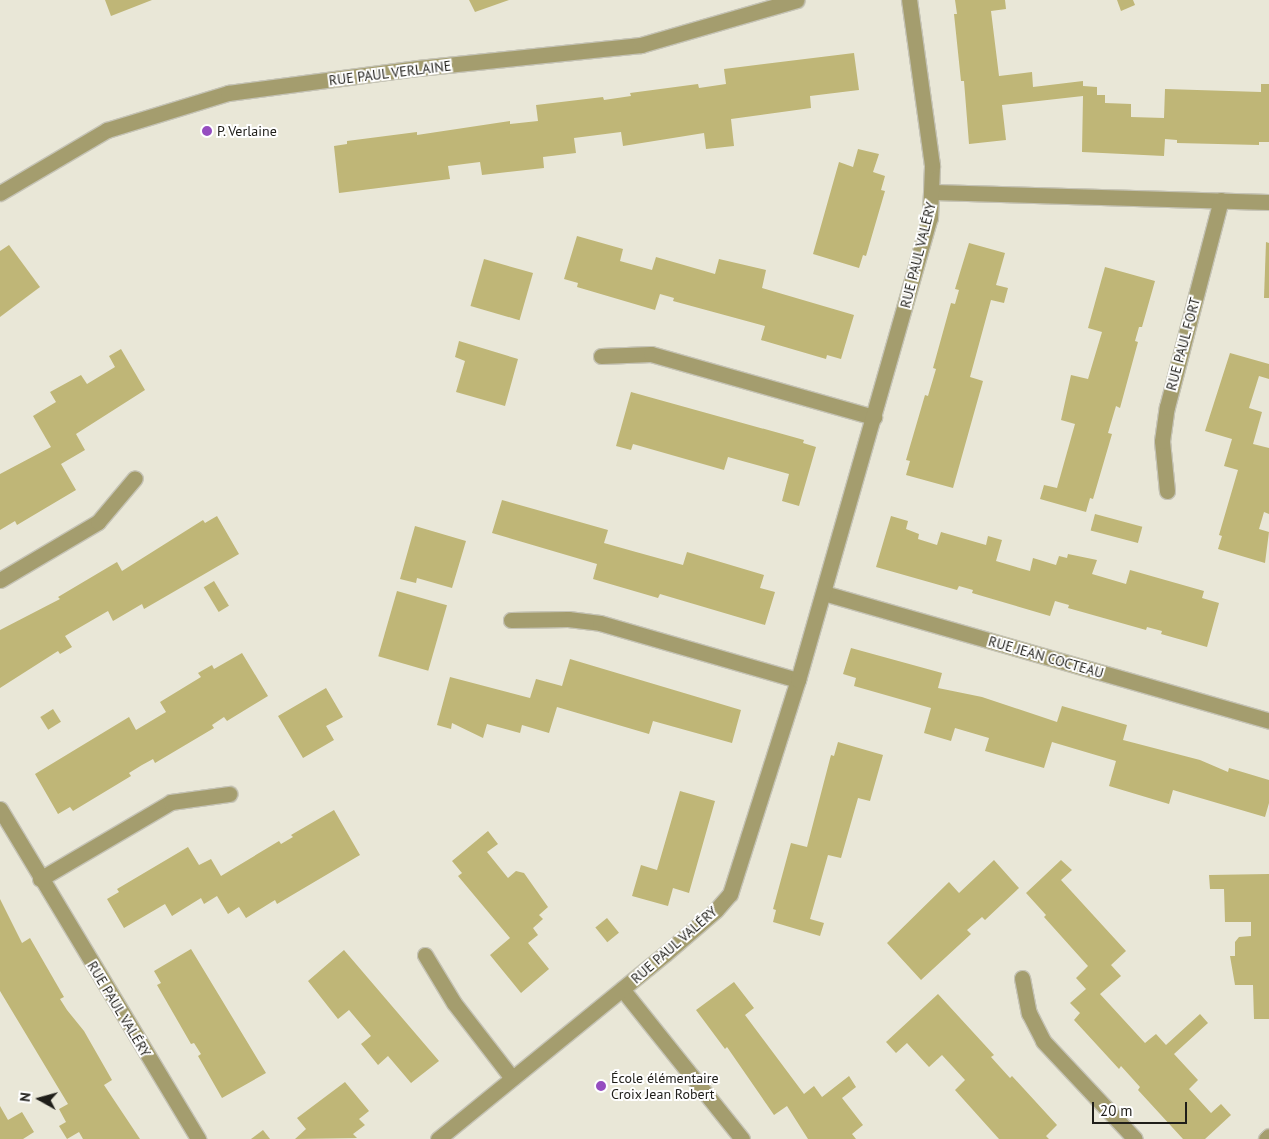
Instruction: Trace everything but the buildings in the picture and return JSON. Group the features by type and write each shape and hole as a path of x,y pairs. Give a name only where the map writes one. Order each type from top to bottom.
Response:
{"street":[{"name":"RUE PAUL VERLAINE","path":"0,193 107,130 228,93 418,68 641,45 797,0"},
{"name":"RUE PAUL VALÉRY","path":"438,1139 622,989 716,910 730,894 824,593 930,218 933,192 909,0"},
{"path":"933,192 1269,202"},
{"name":"RUE PAUL FORT","path":"1167,491 1162,440 1167,407 1221,200"},
{"path":"601,356 650,354 874,417"},
{"path":"0,580 98,522 135,478"},
{"name":"RUE JEAN COCTEAU","path":"824,593 1269,721"},
{"path":"511,620 568,619 600,623 798,680"},
{"path":"40,879 171,802 229,794"},
{"name":"RUE PAUL VALÉRY","path":"0,809 40,879 198,1139"},
{"path":"425,955 454,1002 512,1078"},
{"path":"1022,978 1029,1013 1043,1041 1135,1139"},
{"path":"622,989 742,1139"},
{"path":"1266,1139 1269,1136"}],"place":[{"name":"P. Verlaine","path":"207,131"},
{"name":"École élémentaire Croix Jean Robert","path":"601,1086"}]}
